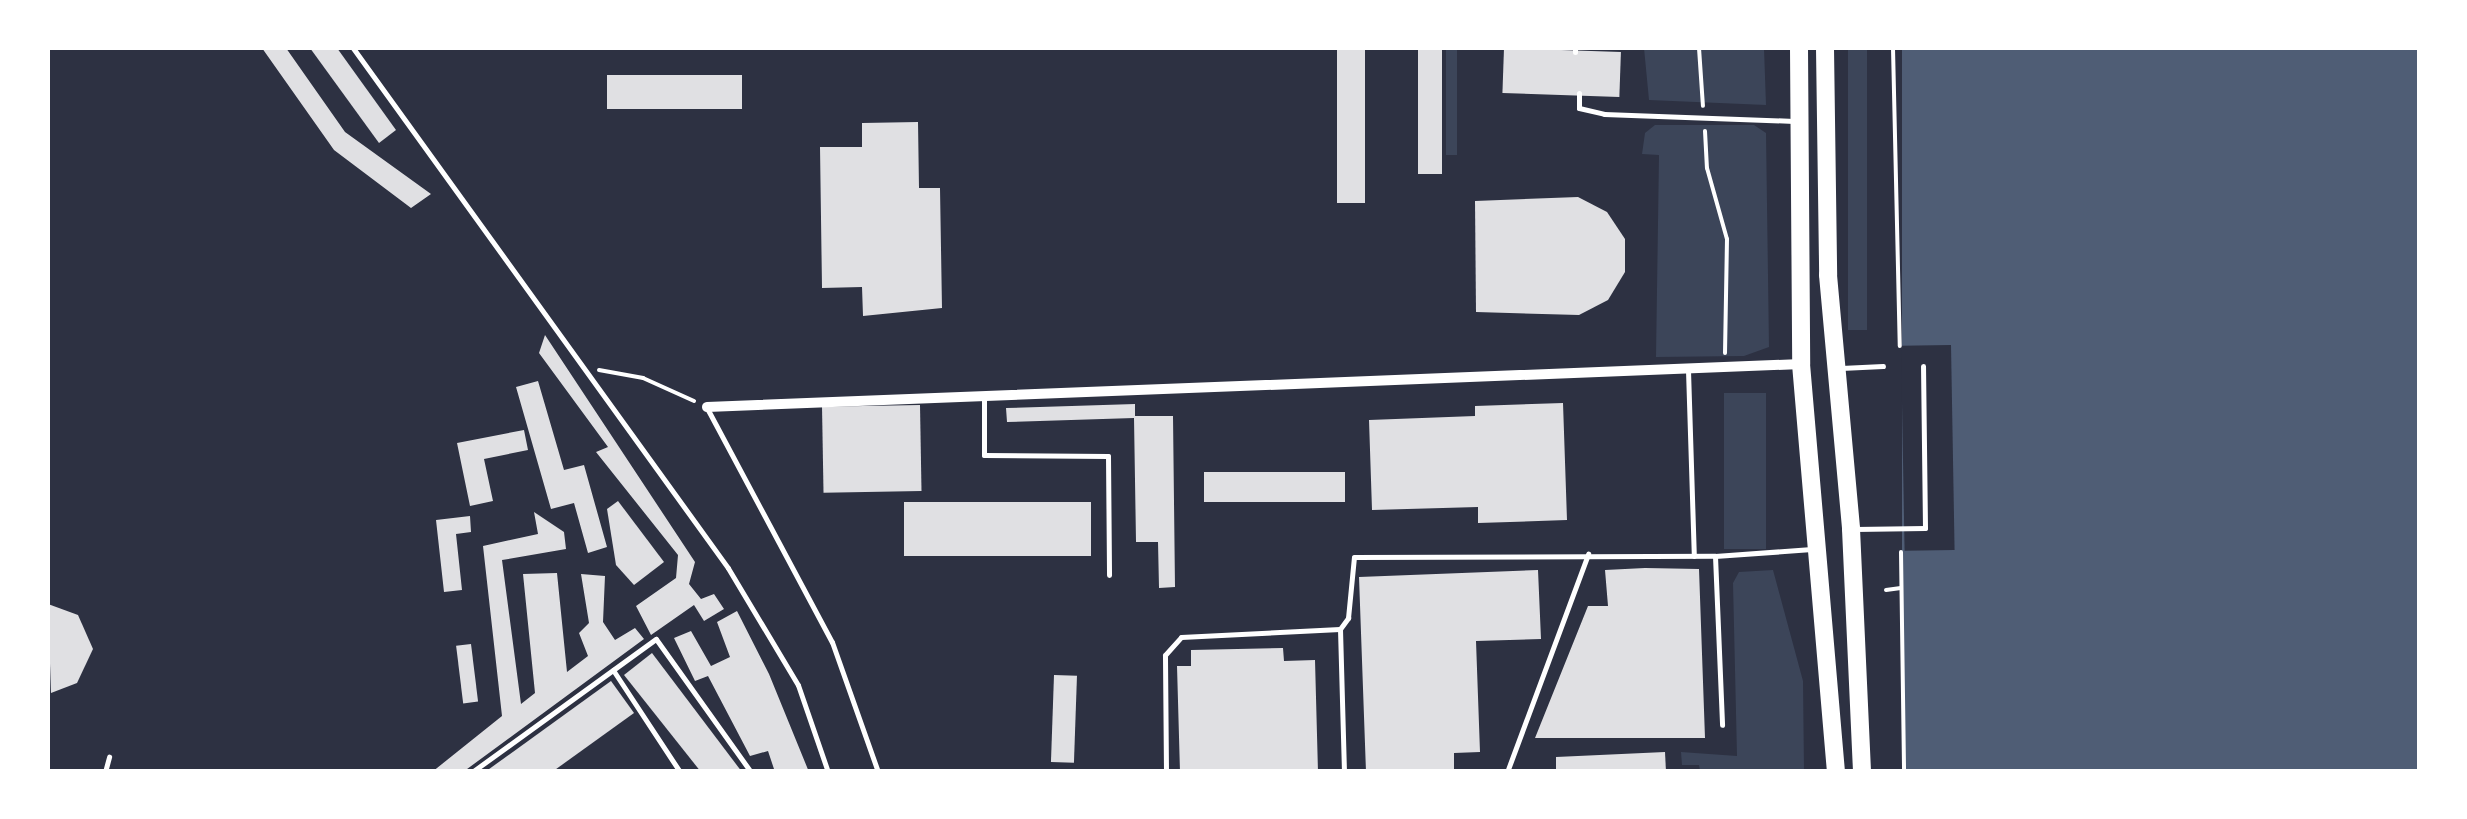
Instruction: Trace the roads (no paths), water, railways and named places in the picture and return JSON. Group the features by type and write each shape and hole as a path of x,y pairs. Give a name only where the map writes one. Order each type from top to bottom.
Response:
{"main road":[{"path":"1799,48 1802,364 1836,772"},
{"path":"1825,48 1828,275 1850,529 1862,772"}],"street":[{"path":"707,407 1802,364"}],"lane":[{"path":"353,48 590,370 728,568 798,685 828,772"},
{"path":"1578,92 1578,108 1604,114 1704,115 1800,123"},
{"path":"1838,368 1883,366"},
{"path":"1850,529 1925,528 1922,366"},
{"path":"1688,370 1694,556"},
{"path":"984,395 984,455 1108,456 1109,575"},
{"path":"707,407 832,642 878,772"},
{"path":"1344,772 1340,629 1348,618 1354,558 1715,556 1820,549"},
{"path":"1507,772 1588,554"},
{"path":"1715,556 1722,725"},
{"path":"1166,772 1164,655 1182,637 1340,629"},
{"path":"472,772 656,639 750,772"},
{"path":"613,670 680,772"},
{"path":"106,772 109,758"}]}
